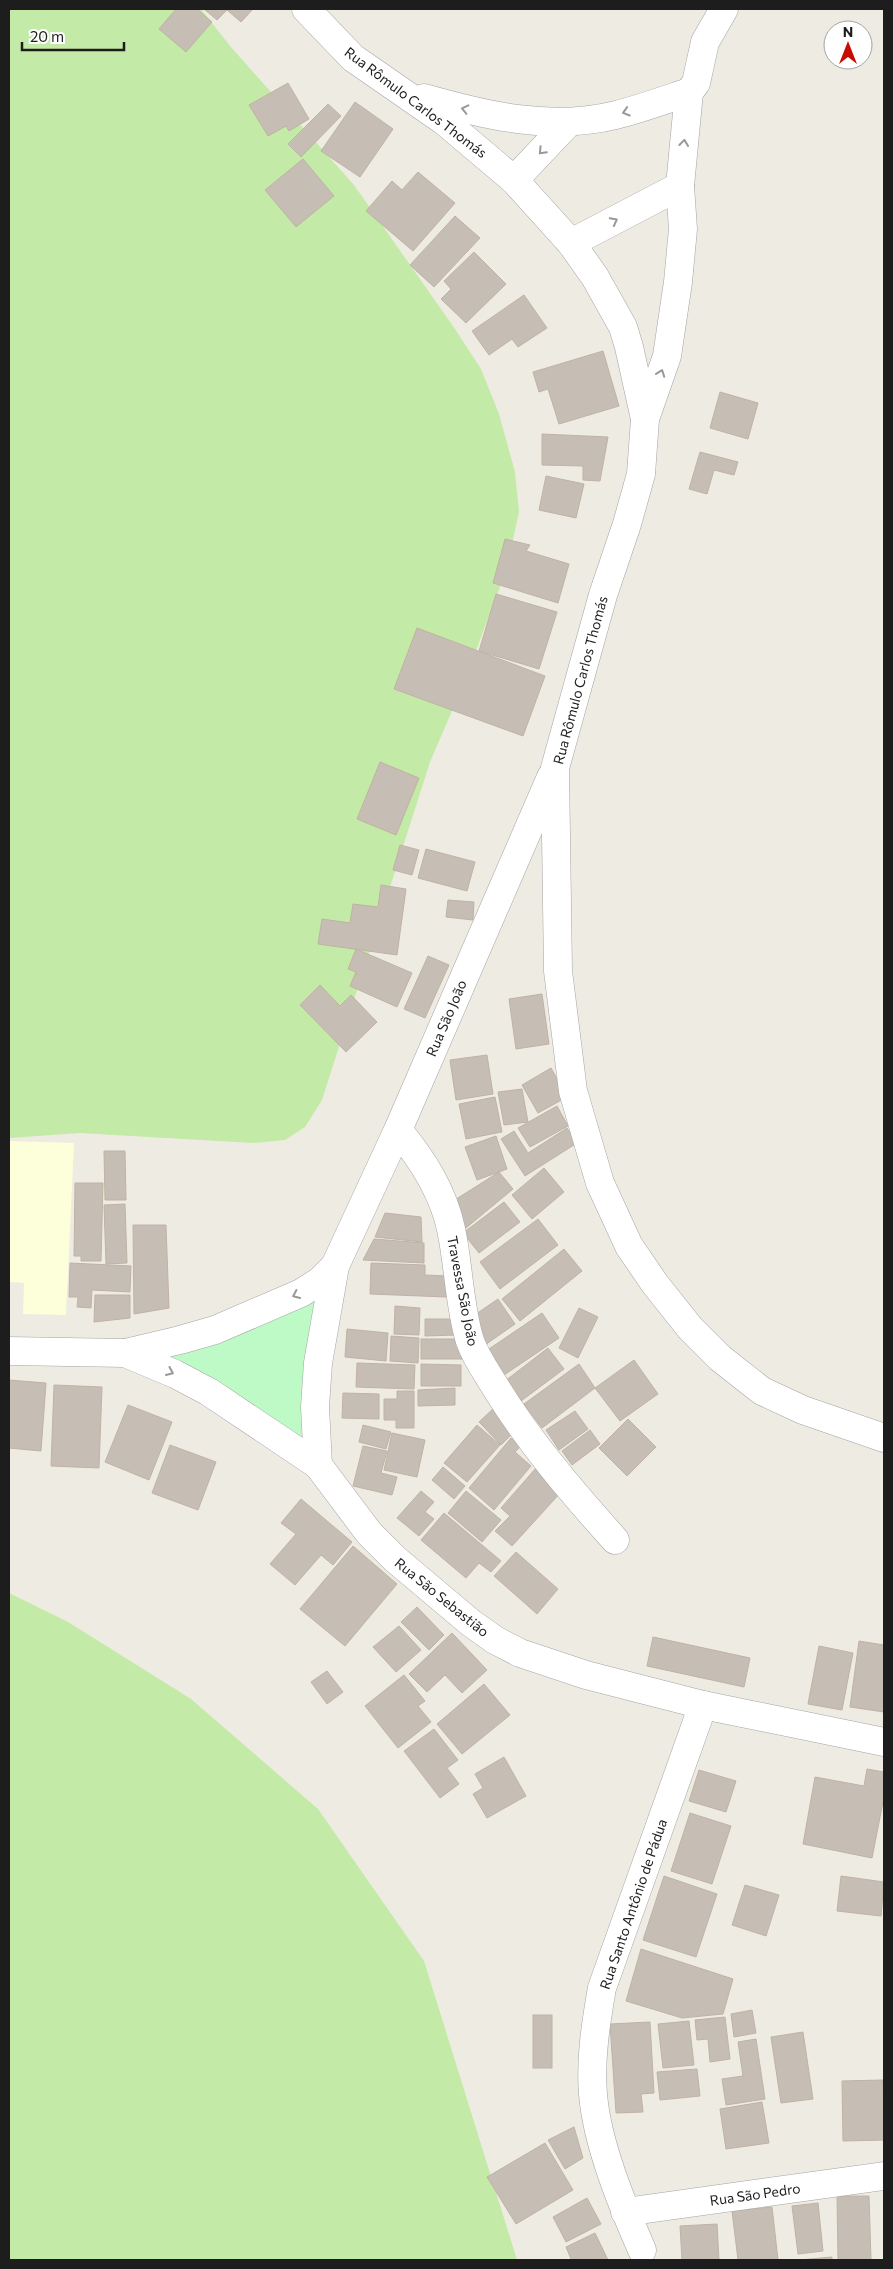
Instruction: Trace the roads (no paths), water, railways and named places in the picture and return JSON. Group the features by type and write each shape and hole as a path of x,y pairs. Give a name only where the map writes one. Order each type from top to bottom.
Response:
{"street":[{"name":"Rua Rômulo Carlos Thomás","path":"306,9 353,58 444,121 514,180 570,243 595,277 622,327 629,347 645,419 642,474 600,604 555,768 558,972 573,1091 600,1183 629,1246 655,1284 690,1328 720,1358 762,1391 803,1410 884,1438"},
{"path":"645,419 667,356 678,282 683,229 680,186 689,92 696,83 705,42 724,9"},
{"path":"401,91 461,109 535,122 570,122 615,116 689,92"},
{"path":"514,180 570,122"},
{"path":"570,243 680,186"},
{"name":"Rua São João","path":"335,1266 398,1130 555,768"},
{"name":"Travessa São João","path":"398,1130 428,1170 446,1209 451,1228 466,1321 476,1356 511,1411 545,1458 615,1540"},
{"path":"9,1351 125,1353 215,1330 301,1293 320,1281 335,1266"},
{"path":"318,1465 315,1407 318,1363 335,1266"},
{"path":"125,1353 175,1374 210,1392 318,1465"},
{"name":"Rua São Sebastião","path":"318,1465 363,1525 388,1552 438,1596 495,1640 548,1663 703,1705 884,1742"},
{"name":"Rua Santo Antônio de Pádua","path":"642,2250 625,2212 597,2120 593,2093 596,2022 602,1988 703,1705"},
{"name":"Rua São Pedro","path":"625,2212 884,2176"}]}
